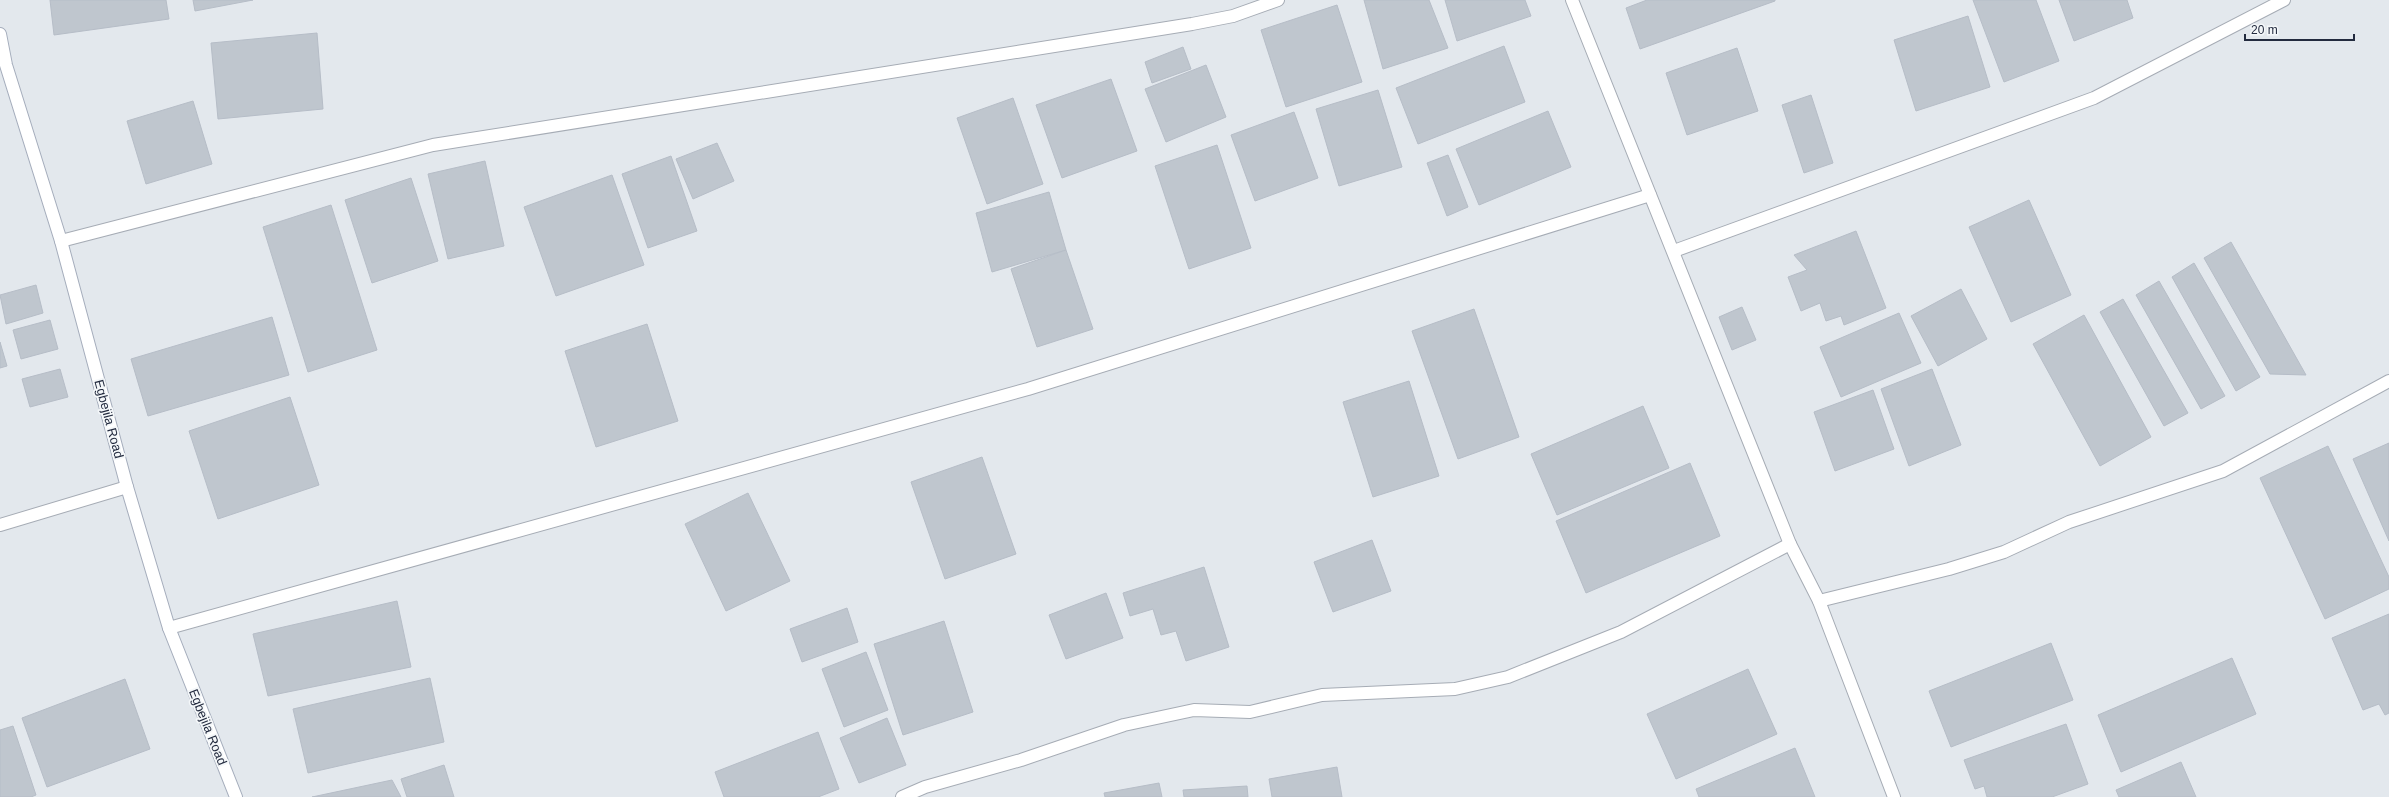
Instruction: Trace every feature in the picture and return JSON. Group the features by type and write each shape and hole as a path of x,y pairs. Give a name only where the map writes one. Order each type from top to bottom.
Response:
{"street":[{"path":"61,241 433,145 1192,24 1233,16 1278,0"},
{"path":"1572,0 1674,251 1790,544 1819,601 1894,797"},
{"path":"1674,251 2094,98 2284,0"},
{"name":"Egbejila Road","path":"0,34 3,66 61,241 127,487 169,628 236,797"},
{"path":"169,628 1028,389 1650,195"},
{"path":"1819,601 1949,569 2004,552 2069,522 2223,471 2389,381"},
{"path":"0,525 127,487"},
{"path":"902,797 925,787 1020,760 1124,725 1194,710 1250,712 1322,695 1455,689 1508,677 1621,632 1790,544"}],"building":[{"path":"50,0 166,0 169,19 54,35"},
{"path":"193,0 253,0 195,11"},
{"path":"1364,0 1429,0 1448,48 1383,69"},
{"path":"1445,0 1525,0 1531,16 1457,41"},
{"path":"1647,0 1775,1 1640,49 1626,8"},
{"path":"1973,0 2036,0 2059,61 2004,82"},
{"path":"2059,0 2127,0 2133,18 2074,41"},
{"path":"1337,5 1362,82 1286,107 1261,30"},
{"path":"1968,16 1990,87 1916,111 1894,40"},
{"path":"317,33 323,109 218,119 211,43"},
{"path":"1504,46 1525,102 1418,144 1396,88"},
{"path":"1183,47 1191,69 1152,83 1145,62"},
{"path":"1737,48 1758,111 1687,135 1666,73"},
{"path":"1206,65 1226,117 1166,142 1145,89"},
{"path":"1111,79 1137,151 1062,178 1036,105"},
{"path":"1378,90 1402,167 1339,186 1316,109"},
{"path":"1811,95 1833,163 1804,173 1782,105"},
{"path":"1013,98 1043,184 987,204 957,118"},
{"path":"193,101 212,164 146,184 127,121"},
{"path":"1548,111 1571,167 1479,205 1456,149"},
{"path":"1294,112 1318,178 1255,201 1231,135"},
{"path":"717,143 734,181 693,199 676,159"},
{"path":"1217,145 1251,248 1189,269 1155,166"},
{"path":"1448,155 1468,207 1447,216 1427,163"},
{"path":"671,156 697,231 648,248 622,174"},
{"path":"485,161 504,246 448,259 428,174"},
{"path":"612,175 644,265 556,296 524,207"},
{"path":"411,178 438,261 372,283 345,200"},
{"path":"1049,192 1066,250 992,272 976,213"},
{"path":"2029,200 2071,295 2011,322 1969,227"},
{"path":"331,205 377,350 308,372 263,227"},
{"path":"1856,231 1886,308 1844,325 1841,316 1826,321 1820,303 1801,311 1788,277 1807,270 1794,255"},
{"path":"2231,242 2306,375 2270,374 2204,258"},
{"path":"1066,250 1093,329 1037,347 1011,269"},
{"path":"2194,263 2260,377 2236,391 2172,277"},
{"path":"2159,281 2225,396 2201,409 2136,295"},
{"path":"36,285 43,313 6,324 0,295"},
{"path":"1961,289 1987,339 1938,366 1911,316"},
{"path":"2123,299 2188,413 2164,426 2100,312"},
{"path":"1742,307 1756,340 1732,350 1719,317"},
{"path":"1474,309 1519,437 1458,459 1412,331"},
{"path":"1899,313 1921,363 1841,397 1820,347"},
{"path":"2084,315 2151,437 2100,466 2033,344"},
{"path":"272,317 289,375 148,416 131,359"},
{"path":"50,320 58,349 21,359 13,330"},
{"path":"647,324 678,421 596,447 565,351"},
{"path":"0,342 7,366 0,368"},
{"path":"60,369 68,397 30,407 22,379"},
{"path":"1932,369 1961,445 1909,466 1881,389"},
{"path":"1409,381 1439,476 1373,497 1343,402"},
{"path":"1873,390 1894,449 1835,471 1814,412"},
{"path":"290,397 319,485 218,519 189,431"},
{"path":"1643,406 1669,468 1557,515 1531,454"},
{"path":"2389,443 2389,541 2353,459"},
{"path":"2328,446 2389,577 2389,589 2325,619 2260,478"},
{"path":"982,457 1016,554 945,579 911,482"},
{"path":"1690,463 1720,536 1586,593 1556,521"},
{"path":"748,493 790,581 726,611 685,524"},
{"path":"1372,540 1391,591 1333,612 1314,562"},
{"path":"1204,567 1229,647 1186,661 1176,631 1161,635 1153,609 1130,616 1123,593"},
{"path":"1106,593 1123,638 1066,659 1049,615"},
{"path":"397,601 411,667 268,696 253,634"},
{"path":"847,608 858,642 802,662 790,629"},
{"path":"2389,614 2389,713 2385,715 2379,704 2363,710 2332,638"},
{"path":"944,621 973,712 903,735 874,644"},
{"path":"2051,643 2073,700 1951,747 1929,691"},
{"path":"866,652 888,710 844,727 822,669"},
{"path":"2232,658 2256,714 2121,772 2098,715"},
{"path":"1748,669 1777,734 1676,779 1647,714"},
{"path":"430,678 444,742 308,773 293,709"},
{"path":"125,679 150,749 47,787 22,718"},
{"path":"887,718 906,765 859,783 840,738"},
{"path":"2066,724 2088,784 2052,797 1987,797 1984,786 1975,789 1964,760"},
{"path":"13,726 36,795 31,797 0,797 0,730"},
{"path":"818,732 839,789 818,797 724,797 715,772"},
{"path":"1795,748 1815,797 1699,797 1696,789"},
{"path":"2181,762 2196,797 2119,797 2116,790"},
{"path":"444,765 454,797 407,797 401,779"},
{"path":"1337,767 1342,797 1272,797 1269,779"},
{"path":"392,780 401,797 312,797"},
{"path":"1159,783 1162,797 1105,797 1104,793"},
{"path":"1247,786 1248,797 1184,797 1183,790"}]}
